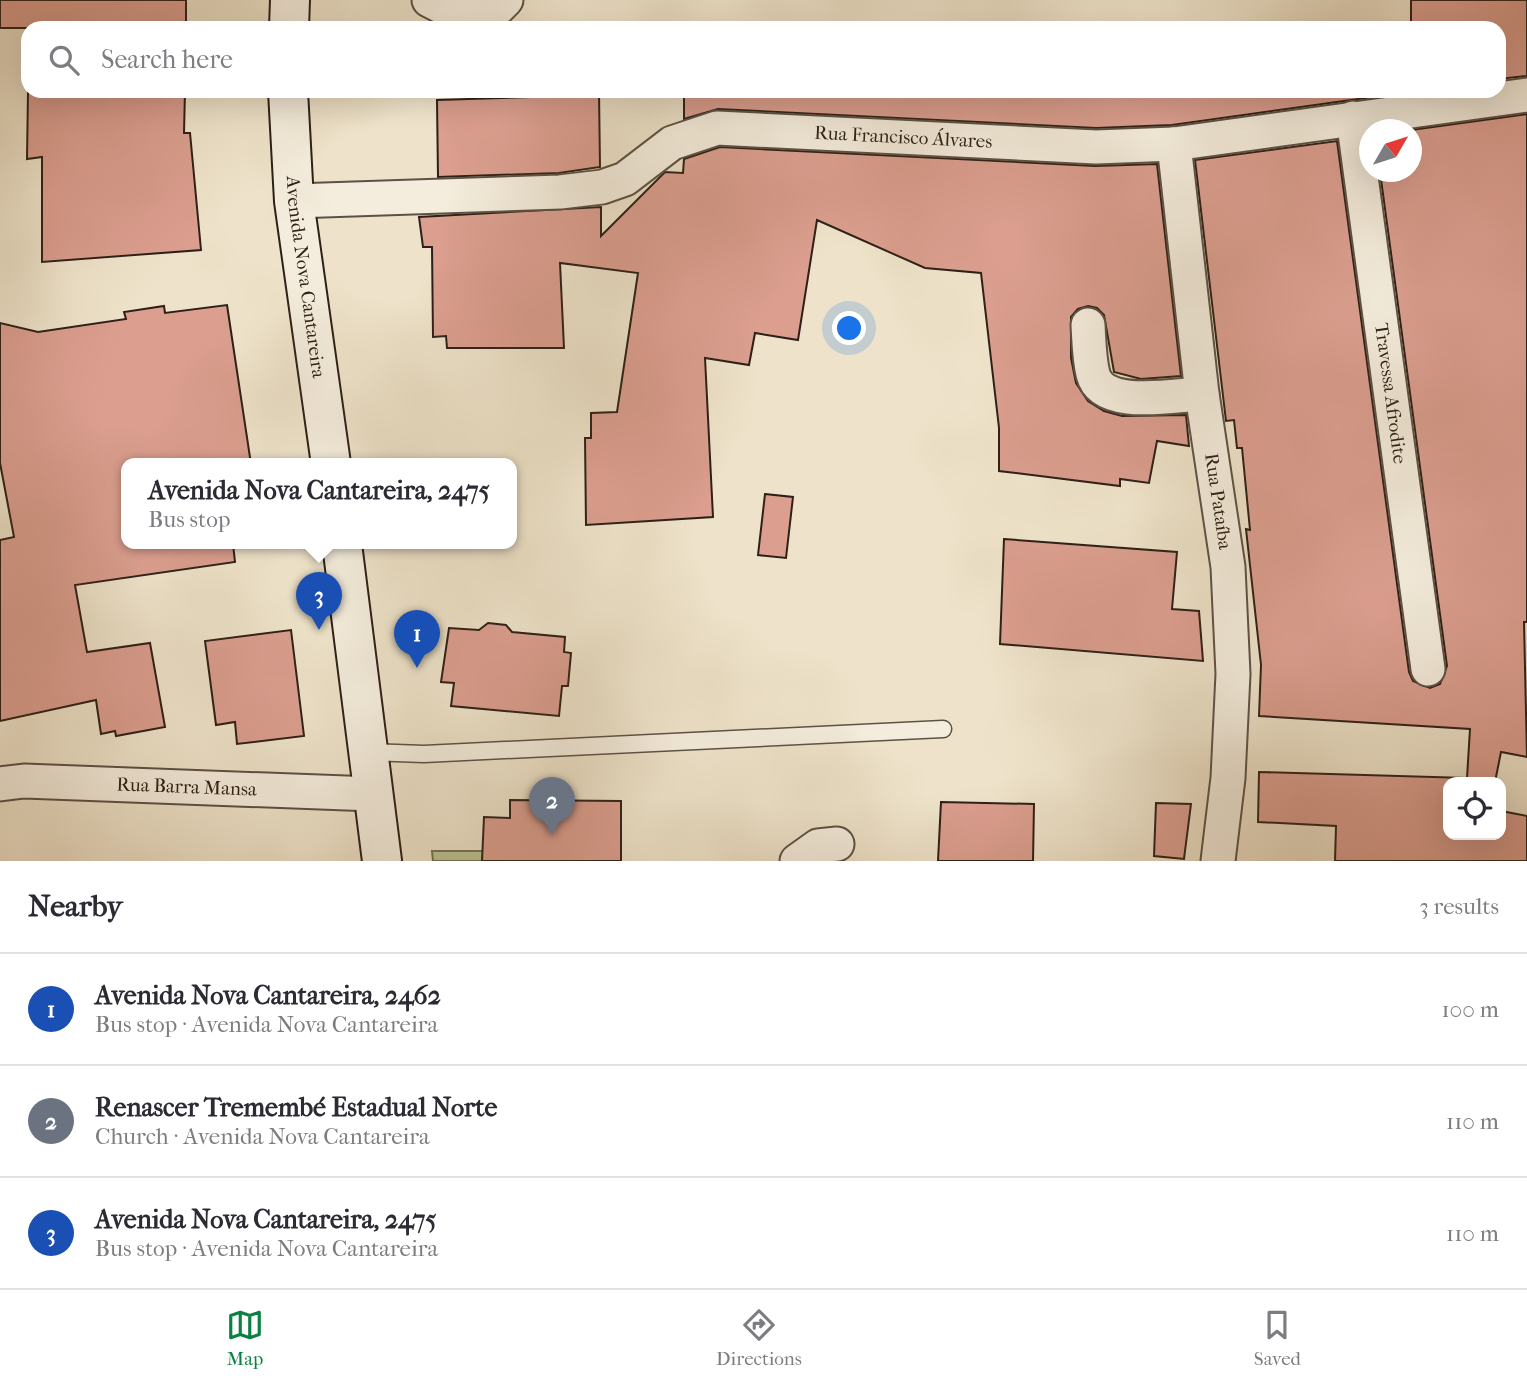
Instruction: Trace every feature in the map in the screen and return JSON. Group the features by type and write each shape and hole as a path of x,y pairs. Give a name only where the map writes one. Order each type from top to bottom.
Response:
{"main road":[{"path":"289,21 290,0"},
{"name":"Avenida Nova Cantareira","path":"288,98 294,201 330,458"},
{"path":"343,549 382,861"}],"street":[{"path":"429,0 462,17 498,8 506,0"},
{"name":"Rua Francisco Álvares","path":"1506,98 1527,95"},
{"name":"Rua Francisco Álvares","path":"294,201 560,192 602,187 625,179 672,143 718,128 1096,147 1174,144 1504,98"},
{"name":"Travessa Afrodite","path":"1353,118 1428,669"},
{"name":"Rua Pataíba","path":"1174,144 1202,394 1228,567 1233,674 1228,778 1218,861"},
{"path":"1088,325 1093,375 1107,394 1121,398 1202,394"},
{"name":"Rua Barra Mansa","path":"0,784 24,781 373,794"},
{"path":"797,861 818,846 837,844"}],"lane":[{"path":"368,752 424,754 943,729"}],"green space":[{"path":"432,851 483,851 482,861 433,861"}],"building":[{"path":"0,0 186,0 186,21 21,21 21,28 0,28"},
{"path":"1411,0 1527,0 1527,76 1506,78 1506,21 1411,21"},
{"path":"28,98 185,98 184,133 190,133 201,250 42,262 42,157 27,159"},
{"path":"599,98 600,167 559,173 438,177 437,100"},
{"path":"684,98 1366,98 1172,125 1096,128 718,109 684,119"},
{"path":"1527,114 1527,622 1524,622 1527,757 1501,752 1496,777 1467,777 1470,729 1259,716 1261,665 1246,529 1250,530 1242,448 1237,448 1234,420 1226,421 1195,160 1337,141 1409,672 1413,681 1430,688 1440,684 1447,666 1381,182 1422,182 1422,128"},
{"path":"720,147 1095,166 1157,164 1181,376 1141,379 1114,372 1104,315 1097,308 1088,306 1078,309 1071,317 1071,358 1076,383 1088,401 1104,411 1122,416 1186,415 1189,446 1157,441 1149,483 1120,479 1120,486 999,471 999,428 981,273 925,268 817,220 798,340 755,333 749,365 705,358 713,517 586,525 585,438 591,438 591,413 617,412 638,273 560,263 564,348 447,348 446,336 433,337 432,247 423,247 419,217 601,207 601,236 665,172 683,173 684,159"},
{"path":"227,305 250,458 121,458 121,549 234,549 235,562 75,585 87,652 150,643 165,727 116,736 115,731 101,734 96,700 0,721 0,540 14,537 0,463 0,323 38,332 126,319 124,312 164,306 165,313"},
{"path":"765,494 793,497 786,558 758,555"},
{"path":"1004,539 1177,552 1172,609 1199,611 1203,661 1000,644"},
{"path":"488,623 506,625 512,632 565,637 564,652 571,653 568,686 562,686 559,716 451,706 454,683 441,682 449,628 479,630"},
{"path":"291,630 304,736 237,744 235,722 216,725 205,641"},
{"path":"1259,772 1443,777 1443,840 1506,840 1506,812 1527,816 1527,861 1335,861 1336,826 1258,822"},
{"path":"510,800 621,801 621,861 482,861 484,817 510,818"},
{"path":"941,802 1034,804 1033,861 938,861"},
{"path":"1156,803 1191,804 1184,859 1154,856"}],"place":[{"name":"Avenida Nova Cantareira, 2475","path":"319,630"},
{"name":"Avenida Nova Cantareira, 2462","path":"417,668"},
{"name":"Renascer Tremembé Estadual Norte","path":"552,835"}]}
